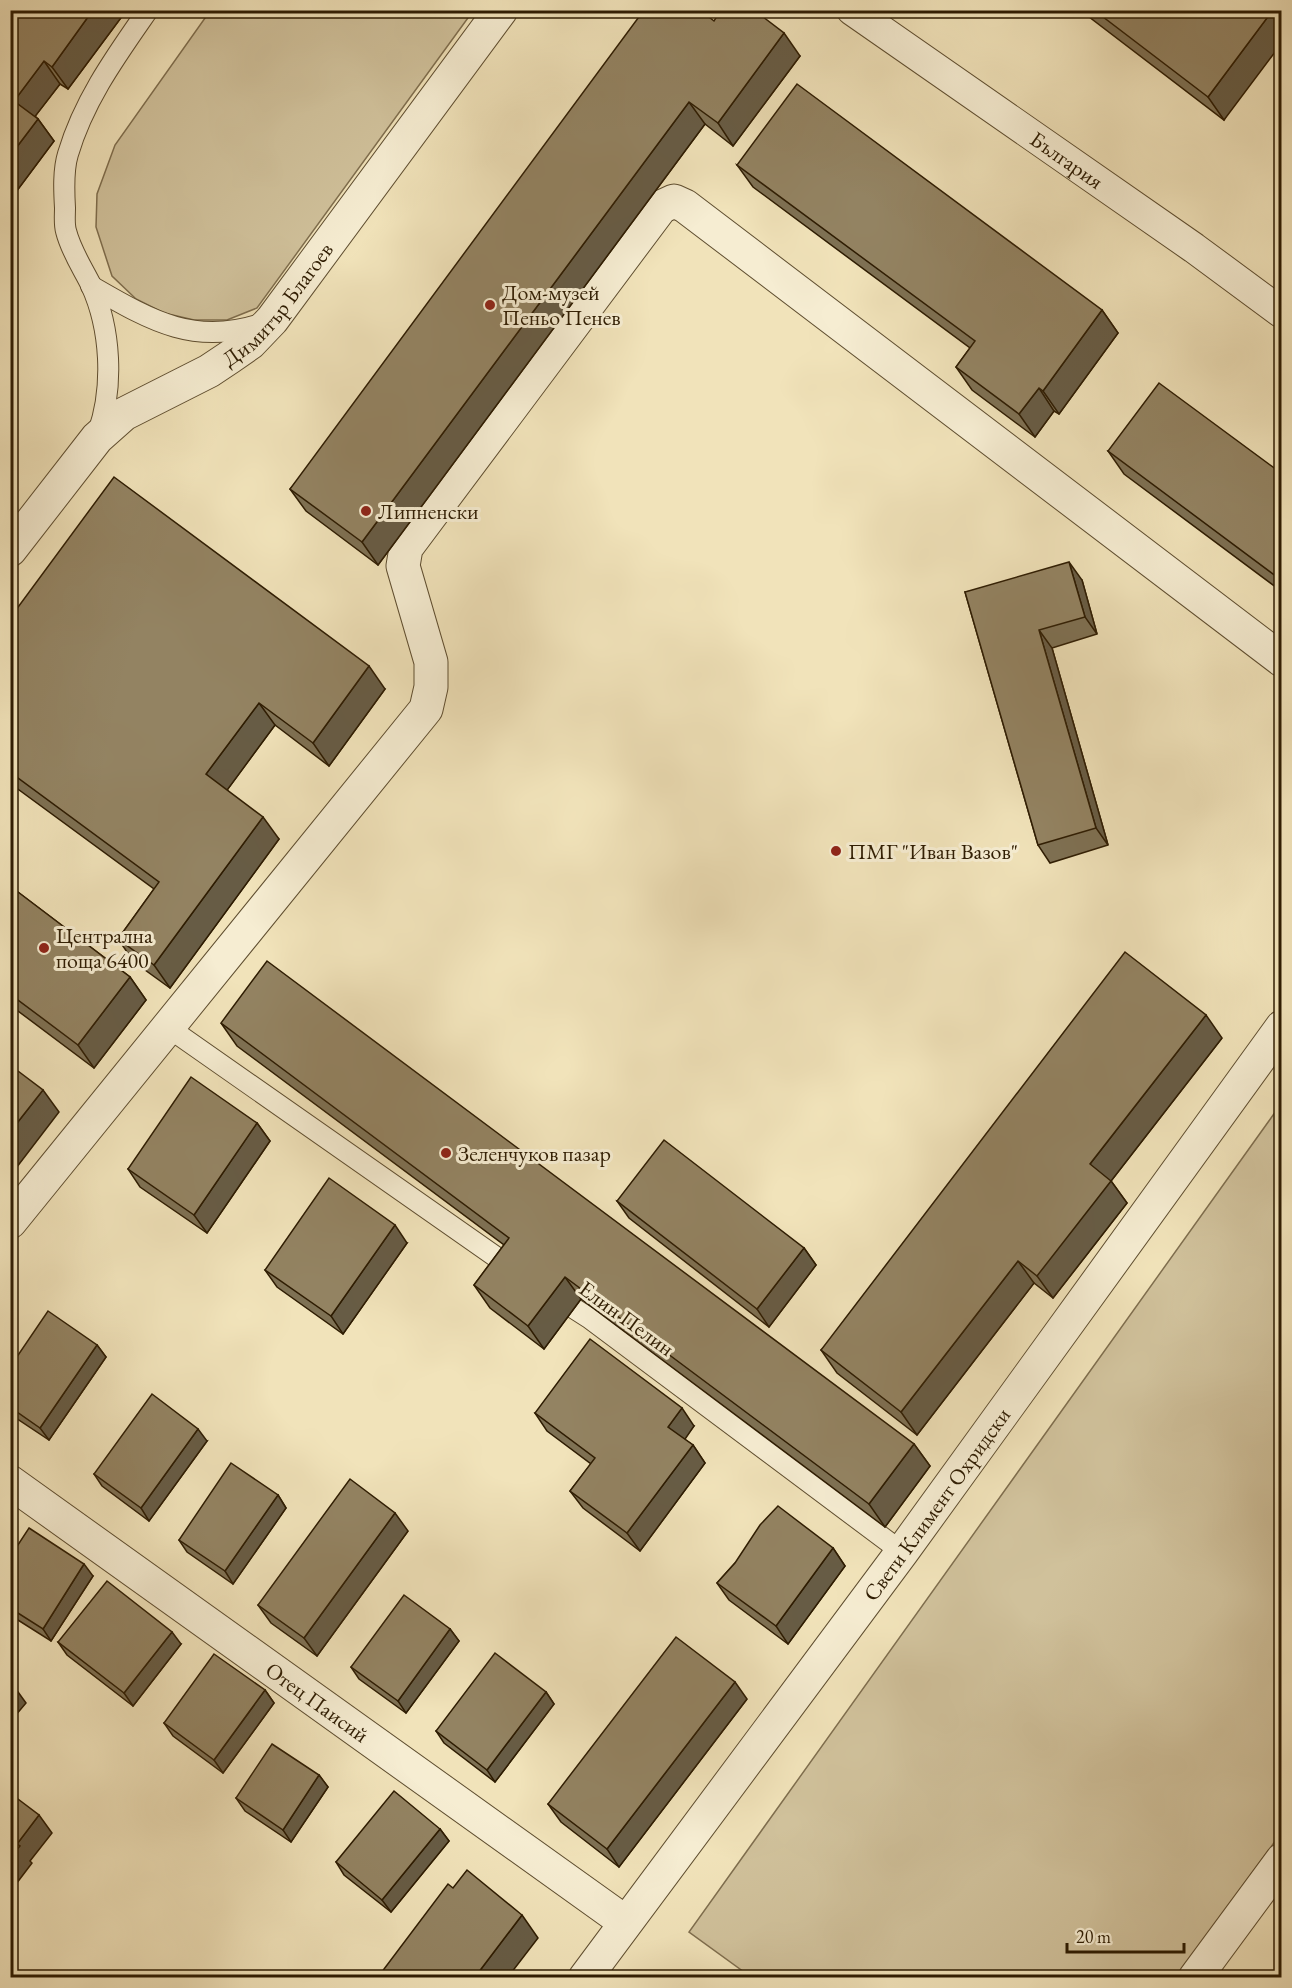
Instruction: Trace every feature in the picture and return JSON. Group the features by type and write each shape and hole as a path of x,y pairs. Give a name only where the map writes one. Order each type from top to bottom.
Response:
{"street":[{"name":"Димитър Благоев","path":"10,550 97,438 124,414 209,371 250,343 272,320 501,10"},
{"name":"България","path":"852,10 1185,242 1281,313"},
{"path":"10,1222 426,709 431,687 431,662 403,566 406,548 661,207 674,201 685,206 1281,660"},
{"name":"Свети Климент Охридски","path":"585,1977 902,1552 1281,1028"},
{"name":"Отец Паисий","path":"10,1482 625,1922"},
{"path":"1195,1977 1281,1860"}],"lane":[{"path":"97,438 105,411 107,362 104,324 91,286 78,262 66,231 64,194 67,156 84,113 104,74 148,10"},
{"path":"91,286 130,308 185,331 216,333 241,330 272,320"},
{"name":"Елин Пелин","path":"169,1028 480,1246 589,1318 902,1552"}],"shaded area":[{"path":"210,11 473,11 257,308 227,320 194,320 164,313 136,299 112,276 96,227 97,194 115,145"},
{"path":"1281,1104 1281,1833 1177,1977 751,1977 689,1932"}],"building":[{"path":"10,10 93,10 52,67 44,61 14,101 38,119 10,156"},
{"path":"644,10 700,10 714,21 721,10 754,10 784,33 718,123 689,102 362,542 290,489"},
{"path":"1094,10 1273,10 1208,97"},
{"path":"797,84 1102,310 1043,391 1039,388 1019,414 956,367 975,341 737,165"},
{"path":"1281,133 1281,143 1276,139"},
{"path":"1159,383 1281,473 1281,580 1108,451"},
{"path":"114,477 369,666 313,743 259,703 206,774 263,817 154,965 118,939 159,882 10,772 10,618"},
{"path":"1069,562 1085,617 1039,630 1096,828 1038,845 965,592"},
{"name":"Централна поща 6400","path":"10,886 130,977 78,1045 10,994"},
{"path":"1125,952 1206,1015 1090,1164 1111,1181 1037,1276 1018,1261 901,1412 821,1350"},
{"name":"Зеленчуков пазар","path":"267,961 914,1444 869,1504 565,1277 528,1326 474,1285 509,1238 221,1023"},
{"path":"10,1065 43,1090 10,1132"},
{"path":"191,1077 257,1123 194,1215 128,1169"},
{"path":"664,1140 804,1248 757,1309 617,1201"},
{"path":"329,1178 395,1225 331,1316 265,1270"},
{"path":"48,1311 97,1345 40,1428 10,1407 10,1367"},
{"path":"590,1339 682,1408 668,1427 693,1445 627,1533 570,1491 595,1458 535,1413"},
{"path":"152,1394 198,1429 141,1508 94,1474"},
{"path":"231,1463 278,1495 225,1571 179,1540"},
{"path":"350,1479 395,1513 304,1638 258,1605"},
{"path":"778,1506 833,1548 776,1626 717,1583 735,1563 760,1525"},
{"path":"29,1528 84,1564 43,1629 10,1608 10,1557"},
{"path":"107,1581 172,1632 124,1693 58,1642"},
{"path":"404,1595 450,1629 398,1701 351,1667"},
{"path":"676,1637 735,1682 607,1849 548,1804"},
{"path":"495,1653 546,1692 487,1770 436,1731"},
{"path":"214,1654 265,1690 214,1760 164,1723"},
{"path":"272,1744 319,1775 283,1830 236,1798"},
{"path":"394,1791 440,1829 382,1900 336,1862"},
{"path":"10,1793 39,1815 17,1844 20,1846 10,1858"},
{"path":"467,1870 522,1915 475,1977 378,1977 448,1884 453,1888"}],"place":[{"name":"Дом-музей Пеньо Пенев","path":"490,305"},
{"name":"Липненски","path":"366,511"},
{"name":"ПМГ \"Иван Вазов\"","path":"836,851"},
{"name":"Централна поща 6400","path":"44,948"},
{"name":"Зеленчуков пазар","path":"446,1153"}]}
